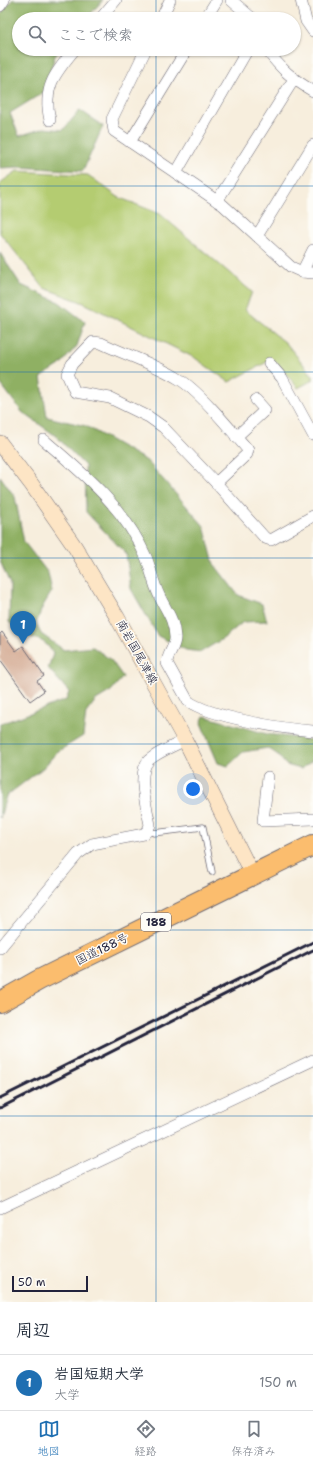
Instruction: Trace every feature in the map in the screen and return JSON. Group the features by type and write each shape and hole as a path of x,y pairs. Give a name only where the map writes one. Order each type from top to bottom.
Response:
{"highway":[{"name":"国道188号","path":"0,1002 46,977 313,845"}],"main road":[{"name":"南岩国尾津線","path":"0,443 76,547 118,617 185,740 252,874"}],"street":[{"path":"0,6 4,0"},
{"path":"106,12 116,0"},
{"path":"164,12 170,0"},
{"path":"209,12 217,0"},
{"path":"231,0 245,12"},
{"path":"301,0 306,21 313,31"},
{"path":"50,120 48,111 50,84 54,74 69,56"},
{"path":"143,56 112,119 114,131 217,201 292,267 302,272 313,273"},
{"path":"130,142 183,56"},
{"path":"176,173 244,56"},
{"path":"271,56 279,67 313,91"},
{"path":"217,201 294,79"},
{"path":"257,236 313,144"},
{"path":"302,272 313,250"},
{"path":"216,483 247,454 248,450 192,389 180,379 100,343 93,342 72,364 66,374 75,392 110,398 149,417 163,427 265,538 271,540 313,516"},
{"path":"269,363 282,378 313,435"},
{"path":"236,437 265,410 256,400"},
{"path":"44,440 72,463 113,503 146,557 158,595 172,618 176,639 167,657 167,663 188,701 194,705 232,717 269,725 313,731"},
{"path":"0,948 78,854 92,844 144,834 148,830 150,824 142,779 143,769 151,759 185,740"},
{"path":"268,777 263,820 313,819"},
{"path":"0,1208 313,1060"}],"lane":[{"path":"148,830 154,833 202,827 212,872"}],"green space":[{"path":"12,0 103,0 92,12 12,12 12,56 55,56 44,92 10,113 19,136 44,128 63,130 80,110 103,126 83,171 19,167 0,168 0,15"},
{"path":"17,171 88,175 118,197 160,214 252,292 245,310 286,343 313,376 313,380 298,388 273,359 229,382 195,358 84,303 44,288 0,233 0,183"},
{"path":"0,253 21,285 59,302 85,322 77,346 60,365 41,377 47,417 86,426 147,461 204,526 214,564 238,595 262,604 267,621 243,622 224,638 201,652 186,650 158,636 131,589 126,554 86,512 85,466 56,436 22,412 0,383"},
{"path":"0,476 15,497 24,542 48,573 52,591 43,606 36,623 41,634 64,650 93,647 111,660 123,677 111,691 96,700 86,713 83,736 57,752 43,768 6,796 0,818 0,724 66,700 69,692 48,668 53,654 47,645 44,642 22,633 9,622 10,584 0,561"},
{"path":"204,716 267,734 313,740 313,760 301,769 286,765 278,755 268,748 243,752 228,766 218,763 201,723"}],"building":[{"path":"2,632 16,651 23,646 44,676 37,681 44,691 30,701 0,659 0,634"}],"railway":[{"path":"0,1098 313,942"},
{"path":"0,1108 313,950"}],"place":[{"name":"岩国短期大学","path":"23,644"}]}
